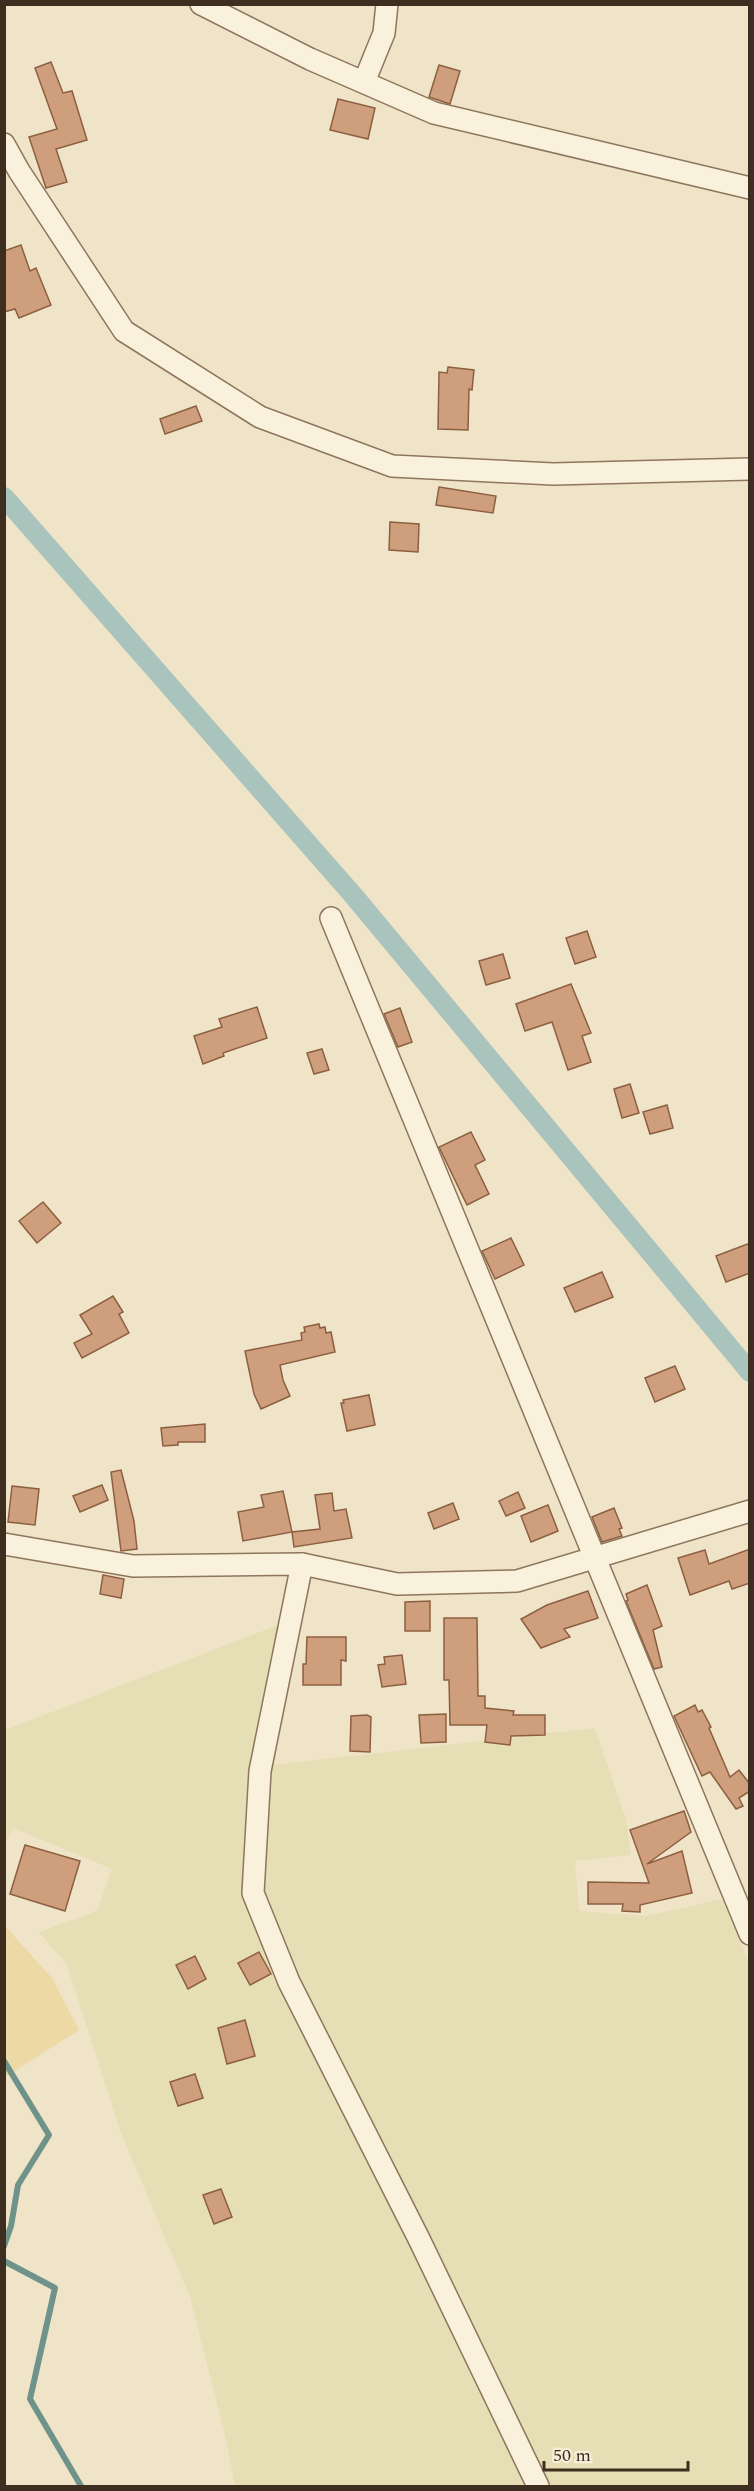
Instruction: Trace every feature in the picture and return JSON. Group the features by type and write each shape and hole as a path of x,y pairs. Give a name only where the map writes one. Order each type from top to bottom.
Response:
{"street":[{"path":"201,4 310,59 434,113 750,188"},
{"path":"364,82 384,33 387,4"},
{"path":"4,144 19,171 124,331 260,417 392,466 553,474 750,470"},
{"path":"331,918 750,1934"},
{"path":"4,1544 133,1566 303,1564 397,1584 517,1581 750,1511"},
{"path":"303,1564 260,1771 253,1893 289,1982 419,2239 538,2487"}],"shaded area":[{"path":"283,1623 247,1892 534,2486 235,2486 226,2439 190,2297 121,2133 67,1965 39,1932 97,1911 112,1869 13,1828 5,1845 5,1730"},
{"path":"595,1728 626,1820 631,1855 575,1861 579,1911 646,1916 722,1899 749,1963 749,2486 544,2486 257,1897 263,1766"}],"sand":[{"path":"4,1925 52,1978 79,2030 5,2077"}],"building":[{"path":"51,62 63,93 72,91 87,140 56,149 67,182 46,188 29,137 57,129 35,68"},
{"path":"439,65 460,71 450,104 429,97"},
{"path":"338,99 375,108 368,139 330,130"},
{"path":"21,245 30,271 36,268 51,305 19,318 15,309 4,312 4,251"},
{"path":"448,367 474,370 472,390 469,389 468,430 438,429 439,372 447,373"},
{"path":"196,406 202,421 165,434 160,419"},
{"path":"439,487 496,496 493,513 436,505"},
{"path":"390,522 419,524 418,552 389,550"},
{"path":"587,931 596,957 575,964 566,938"},
{"path":"503,954 510,978 486,985 479,961"},
{"path":"571,984 591,1033 582,1036 591,1062 568,1070 552,1022 525,1031 516,1004"},
{"path":"257,1007 267,1038 223,1053 224,1056 203,1064 194,1036 222,1027 219,1019"},
{"path":"400,1008 412,1042 398,1047 384,1014"},
{"path":"322,1049 329,1070 314,1074 307,1053"},
{"path":"630,1084 639,1113 622,1118 614,1089"},
{"path":"667,1105 673,1128 650,1134 643,1112"},
{"path":"471,1132 485,1160 475,1165 489,1194 467,1205 439,1147"},
{"path":"43,1202 61,1223 37,1243 19,1221"},
{"path":"511,1238 524,1265 495,1279 482,1251"},
{"path":"750,1243 750,1273 726,1282 716,1256"},
{"path":"602,1272 613,1297 575,1312 564,1288"},
{"path":"113,1296 123,1312 119,1314 129,1333 82,1358 74,1343 92,1334 80,1315"},
{"path":"319,1324 320,1328 325,1327 326,1333 331,1332 335,1352 280,1365 290,1396 261,1409 254,1394 245,1351 302,1340 301,1333 305,1332 304,1327"},
{"path":"675,1366 685,1389 655,1402 645,1378"},
{"path":"369,1395 375,1425 347,1431 341,1403 344,1403 343,1400"},
{"path":"205,1424 205,1442 178,1442 178,1445 163,1446 161,1428"},
{"path":"121,1470 134,1521 137,1549 121,1551 111,1472"},
{"path":"102,1485 108,1500 80,1512 73,1496"},
{"path":"12,1486 39,1489 35,1525 8,1522"},
{"path":"283,1491 292,1532 243,1541 238,1512 264,1507 261,1495"},
{"path":"518,1492 525,1508 506,1516 499,1501"},
{"path":"332,1493 334,1511 346,1509 352,1538 294,1547 292,1532 320,1529 315,1495"},
{"path":"453,1503 459,1519 434,1529 428,1513"},
{"path":"548,1505 558,1531 531,1542 521,1516"},
{"path":"614,1508 622,1528 619,1529 622,1536 602,1542 592,1517"},
{"path":"750,1549 750,1583 732,1589 729,1581 690,1595 678,1558 705,1550 709,1564"},
{"path":"103,1575 124,1579 121,1598 100,1594"},
{"path":"647,1585 662,1626 653,1630 662,1667 654,1669 626,1601 628,1600 626,1594"},
{"path":"588,1591 598,1618 564,1629 570,1637 541,1648 521,1619 547,1605"},
{"path":"430,1601 430,1631 405,1631 405,1602"},
{"path":"444,1618 477,1618 478,1696 485,1696 485,1708 514,1711 513,1715 545,1715 545,1735 511,1736 510,1745 485,1742 487,1725 450,1725 449,1680 444,1680"},
{"path":"307,1637 346,1637 346,1661 341,1660 341,1685 303,1685"},
{"path":"402,1655 406,1684 382,1687 378,1665 385,1664 384,1657"},
{"path":"695,1705 698,1712 702,1710 711,1727 709,1728 730,1777 739,1770 750,1784 750,1791 739,1798 743,1806 736,1809 710,1772 702,1776 674,1716"},
{"path":"446,1714 446,1742 421,1743 419,1715"},
{"path":"351,1716 371,1717 370,1752 350,1751"},
{"path":"684,1811 691,1832 647,1864 682,1851 692,1893 640,1905 640,1912 622,1911 623,1904 588,1904 588,1882 649,1883 630,1830"},
{"path":"25,1845 80,1861 65,1911 10,1894"},
{"path":"259,1952 271,1974 250,1985 238,1963"},
{"path":"195,1956 206,1979 188,1989 176,1965"},
{"path":"245,2020 255,2056 227,2064 218,2028"},
{"path":"195,2074 203,2098 178,2106 170,2082"},
{"path":"221,2189 232,2217 214,2224 203,2195"}],"waterway":[{"path":"4,497 353,895 750,1372"},
{"path":"4,2061 49,2135 18,2185 11,2226 4,2246"},
{"path":"4,2261 55,2288 30,2399 81,2486"}]}
